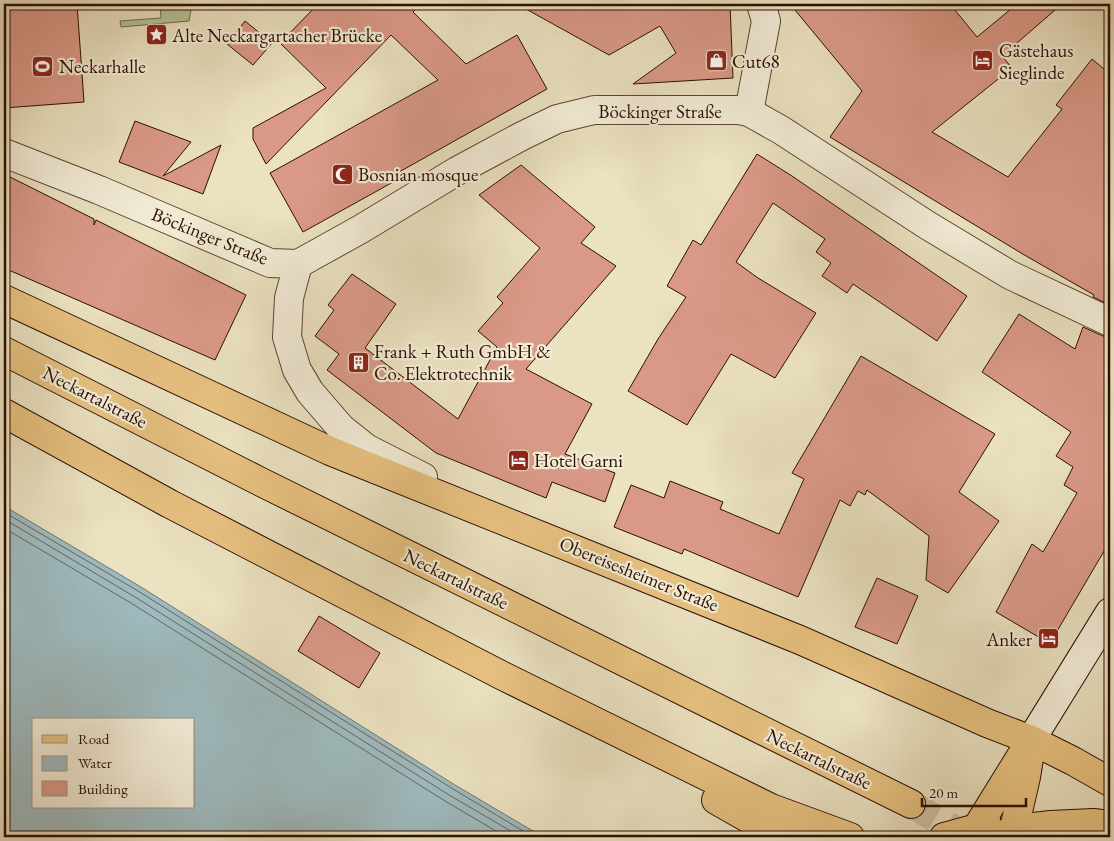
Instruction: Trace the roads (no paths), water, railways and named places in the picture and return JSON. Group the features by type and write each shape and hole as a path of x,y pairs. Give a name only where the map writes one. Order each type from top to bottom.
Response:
{"main road":[{"path":"4,299 330,451 497,517"},
{"name":"Neckartalstraße","path":"4,351 260,481 911,804"},
{"path":"4,413 178,509 503,676 771,808 850,837"},
{"name":"Obereisesheimer Straße","path":"497,517 800,640 987,723 1031,740 1110,782"},
{"path":"503,676 781,837"},
{"path":"994,834 1026,777 1031,740"},
{"path":"994,834 1031,740"},
{"path":"994,834 1003,805 1026,777"},
{"path":"944,837 994,834 1093,823 1110,825"}],"street":[{"path":"749,112 771,9"},
{"name":"Böckinger Straße","path":"4,153 99,190 270,263 298,264 361,229 457,171 557,119 594,110 738,110 749,112 781,130 927,225 1010,275 1110,322"},
{"name":"Obereisesheimer Straße","path":"298,264 289,298 287,337 297,370 310,392 341,428 366,448 497,517"},
{"path":"1031,740 1110,612"}],"water":[{"path":"4,506 141,587 455,785 543,837 4,837"}],"tunnel":[{"path":"911,804 968,837"}],"place":[{"name":"Alte Neckargartacher Brücke","path":"156,35"},
{"name":"Cut68","path":"716,61"},
{"name":"Gästehaus Sieglinde","path":"983,61"},
{"name":"Neckarhalle","path":"43,66"},
{"name":"Bosnian mosque","path":"342,174"},
{"name":"Frank + Ruth GmbH & Co. Elektrotechnik","path":"358,362"},
{"name":"Hotel Garni","path":"518,460"},
{"name":"Anker","path":"1048,639"}]}
